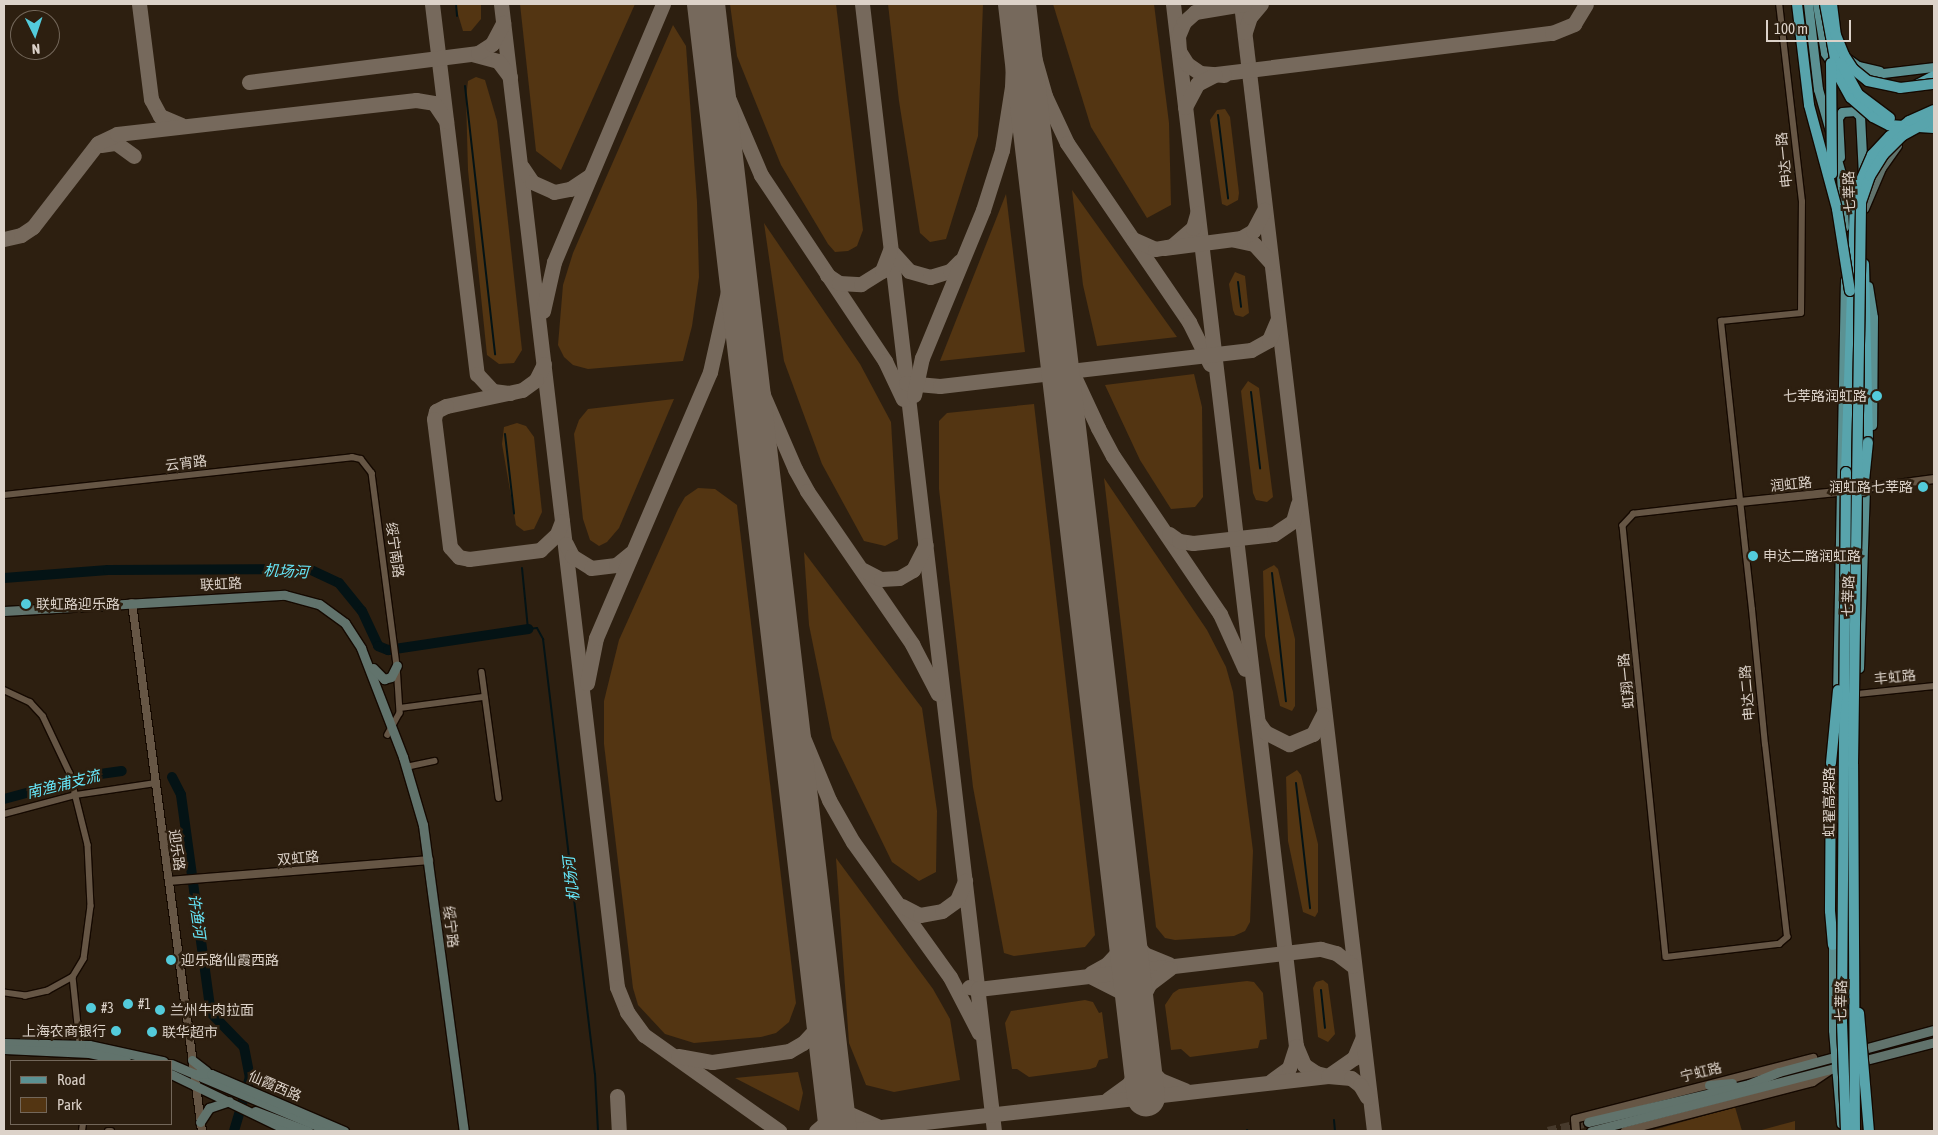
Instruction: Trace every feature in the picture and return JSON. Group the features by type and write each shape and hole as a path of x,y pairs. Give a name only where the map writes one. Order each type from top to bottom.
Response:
{"highway":[{"path":"1797,4 1809,104 1837,209"},
{"path":"1825,4 1831,52 1830,159 1850,290"},
{"path":"1833,4 1836,34 1844,72 1858,94 1898,125"},
{"path":"1836,34 1844,56 1868,81 1884,86 1934,84"},
{"path":"1831,52 1838,75 1851,98 1873,117 1889,125 1934,128"},
{"path":"1914,86 1934,76"},
{"path":"1850,290 1852,219 1862,174 1890,136 1909,121 1934,110"},
{"path":"1858,546 1861,202 1870,176 1883,155 1902,136 1934,118"},
{"path":"1858,546 1868,442 1868,320 1864,264"},
{"name":"虹翟高架路","path":"1846,1131 1842,1022 1844,654 1850,290"},
{"name":"虹翟高架路","path":"1855,1131 1853,954 1858,546"},
{"path":"1833,945 1830,911 1831,763 1844,654"},
{"path":"1853,954 1871,1131"}],"main road":[{"name":"七莘路","path":"1808,4 1818,88 1841,174"},
{"path":"1817,4 1821,37 1832,66 1857,76 1934,68"},
{"path":"1833,4 1837,35 1850,62 1873,71 1897,73"},
{"name":"七莘路","path":"1842,1131 1835,1062 1833,945 1839,492 1845,264 1838,118 1850,109 1860,116 1864,208 1864,264 1873,317 1872,445 1865,489 1858,694 1854,1062 1860,1131"},
{"path":"1864,208 1881,168 1899,143 1917,126 1934,118"},
{"name":"联虹路","path":"4,616 265,595 304,598 320,604 345,622 361,648 390,733"},
{"name":"联虹路","path":"4,611 285,601 317,609 340,627 349,638 390,733"},
{"path":"361,648 379,677 391,677 397,665"},
{"name":"绥宁路","path":"390,733 406,767 426,860 464,1131"},
{"name":"绥宁路","path":"390,733 426,860 458,1131"},
{"name":"宁虹路","path":"1590,1127 1734,1096 1835,1062 1854,1051 1934,1030"},
{"path":"4,1042 80,1044 158,1060"},
{"name":"宁虹路","path":"1590,1127 1835,1062 1854,1062 1934,1042"},
{"path":"4,1049 117,1060"},
{"path":"1866,1058 1871,1131"},
{"path":"192,1060 211,1074"},
{"name":"仙霞西路","path":"172,1064 235,1087"},
{"name":"仙霞西路","path":"194,1072 211,1074 235,1087"},
{"path":"172,1074 230,1101 269,1110 330,1131"},
{"path":"1709,1085 1749,1084"},
{"path":"235,1087 296,1131"},
{"path":"200,1122 210,1108 219,1102 230,1101"},
{"path":"269,1110 289,1131"},
{"name":"仙霞西路","path":"269,1110 344,1131"},
{"path":"277,1117 308,1131"}],"street":[{"name":"申达一路","path":"1720,321 1801,313 1802,202 1779,4"},
{"name":"申达二路","path":"1666,957 1779,944 1787,937 1720,321"},
{"name":"云宵路","path":"4,495 352,457 361,459 368,465"},
{"name":"绥宁南路","path":"368,465 396,654 400,708"},
{"name":"润虹路","path":"1740,502 1934,480"},
{"name":"虹翔一路","path":"1666,957 1623,526 1634,514 1740,502"},
{"name":"迎乐路","path":"132,606 202,1131"},
{"path":"482,672 498,798"},
{"name":"丰虹路","path":"1858,694 1934,686"},
{"path":"4,690 30,702 43,716 70,773 88,845 91,906 84,960 73,977 48,991 26,996 4,993"},
{"path":"1837,696 1858,694"},
{"path":"390,733 400,708 484,697"},
{"path":"406,767 434,761"},
{"path":"4,814 75,793 156,783"},
{"name":"双虹路","path":"168,881 426,860"},
{"path":"73,977 80,1044"},
{"path":"4,1038 17,1043"},
{"name":"宁虹路","path":"1576,1131 1575,1119 1815,1058 1835,1062"},
{"name":"宁虹路","path":"1626,1131 1814,1082 1835,1062"}],"green space":[{"path":"455,4 481,4 481,19 471,31 463,31"},
{"path":"520,4 635,4 561,170 536,151"},
{"path":"730,4 836,4 863,230 857,246 848,251 835,252 828,244 781,165 737,56"},
{"path":"888,4 983,4 978,136 946,239 930,242 920,233 899,101"},
{"path":"1053,4 1154,4 1169,123 1171,205 1147,218 1091,127"},
{"path":"673,25 686,46 697,202 699,277 692,326 683,361 588,369 573,365 564,357 558,345 563,285 573,253"},
{"path":"476,77 485,80 497,121 522,350 514,363 499,364 487,355 468,170 466,97 468,81"},
{"path":"1225,109 1230,117 1239,193 1238,200 1227,206 1222,204 1210,120 1217,110"},
{"path":"1072,190 1177,337 1097,346 1083,285"},
{"path":"1006,194 1025,352 940,361"},
{"path":"764,223 860,364 891,422 898,539 885,546 864,541 822,464 784,361"},
{"path":"1235,272 1245,276 1249,313 1243,317 1235,315 1233,310 1229,284"},
{"path":"1194,374 1202,407 1203,497 1195,507 1171,509 1140,460 1105,385"},
{"path":"1248,381 1259,388 1273,497 1267,502 1256,500 1253,493 1241,391"},
{"path":"674,399 619,528 607,542 599,546 590,540 583,519 574,434 579,420 588,409"},
{"path":"1034,404 1095,935 1085,947 1014,956 1004,953 973,787 939,489 939,421 947,413"},
{"path":"517,423 526,426 534,437 542,512 534,529 524,531 516,525 502,444 504,427"},
{"path":"1104,478 1207,630 1226,667 1233,692 1253,851 1250,922 1245,931 1234,936 1175,940 1165,938 1156,927"},
{"path":"698,488 715,489 737,505 796,1003 789,1022 776,1033 761,1037 694,1043 665,1034 638,1005 633,988 604,744 604,701 619,640 678,509 685,497"},
{"path":"804,552 922,708 937,811 936,872 919,881 892,862 832,738 809,625"},
{"path":"1274,565 1278,569 1295,639 1295,706 1292,711 1280,706 1265,636 1263,571"},
{"path":"1297,770 1301,775 1318,844 1318,912 1315,917 1303,912 1288,841 1286,777"},
{"path":"836,858 933,989 950,1019 960,1080 894,1092 866,1085 849,1043"},
{"path":"1323,980 1328,984 1335,1034 1328,1042 1318,1037 1313,988 1316,982"},
{"path":"1247,981 1254,982 1263,993 1267,1039 1260,1040 1258,1048 1190,1057 1181,1049 1171,1050 1165,1005 1173,993 1179,989"},
{"path":"1085,1000 1093,1002 1099,1013 1102,1012 1108,1058 1099,1060 1096,1067 1090,1069 1029,1077 1017,1069 1012,1069 1005,1023 1011,1011"},
{"path":"798,1072 803,1093 799,1111 735,1078"},
{"path":"1735,1107 1742,1131 1650,1131"},
{"path":"1795,1121 1795,1131 1758,1131"}],"waterway":[{"path":"456,4 457,16"},
{"path":"465,86 495,354"},
{"path":"1218,115 1228,198"},
{"path":"1238,282 1241,307"},
{"path":"1251,392 1260,468"},
{"path":"505,434 514,513"},
{"name":"机场河","path":"522,568 528,629 537,628 543,639 595,1074 598,1131"},
{"name":"机场河","path":"4,578 108,570 309,569 339,583 362,611 378,646 388,650 528,629"},
{"path":"1272,573 1286,701"},
{"name":"南渔浦支流","path":"4,799 93,775 122,771"},
{"name":"许渔河","path":"172,777 181,795 211,1013 244,1047 250,1077 234,1131"},
{"path":"1296,783 1310,908"},
{"path":"1321,990 1325,1028"},
{"path":"1334,1120 1335,1131"}],"taxiway":[{"path":"139,4 151,99 160,116 181,125"},
{"path":"432,4 477,374 493,391 510,393"},
{"path":"501,4 617,987 627,1012 644,1035 779,1131"},
{"path":"543,311 554,262 663,4"},
{"path":"862,4 994,1131"},
{"path":"1019,4 1045,96 1067,143 1189,322 1210,364"},
{"path":"1173,4 1296,1046 1304,1065 1316,1073 1328,1076 1354,1058 1362,1039"},
{"path":"1241,4 1374,1131"},
{"path":"1224,75 1200,73 1187,64 1179,51 1178,36 1184,22 1195,12 1244,4"},
{"path":"1245,32 1250,17 1261,4"},
{"path":"1216,74 1552,33 1574,24 1586,4"},
{"path":"914,395 922,358 983,210 1002,150 1012,87 1015,10"},
{"path":"708,21 726,93 761,175 885,361 903,399"},
{"path":"249,82 478,53 492,44 503,23"},
{"path":"472,54 498,61 510,77"},
{"path":"1185,107 1197,84 1215,75"},
{"path":"4,239 21,235 33,227 98,143 117,134 416,100 434,103 446,121"},
{"path":"101,145 116,143 134,156"},
{"path":"522,167 532,182 554,192 570,189 589,176"},
{"path":"587,683 596,638 710,372 729,287 728,193"},
{"path":"1164,248 1241,238 1253,231 1264,210"},
{"path":"1133,239 1155,249 1172,246 1193,228 1197,214"},
{"path":"1235,240 1254,244 1271,263"},
{"path":"827,275 839,283 861,284 882,271 890,250"},
{"path":"893,253 909,271 930,277 950,271 960,261"},
{"path":"1049,276 1071,370 1098,428 1113,456 1220,614 1245,669"},
{"path":"742,307 763,395 795,469 807,491 912,644 938,694"},
{"path":"906,383 940,386 1251,350 1269,340 1277,321"},
{"path":"544,364 536,380 522,390 446,406 436,411 434,419 450,547 459,557 469,559 540,550 557,534 562,521"},
{"path":"1169,534 1179,541 1193,543 1274,534 1293,521 1298,504"},
{"path":"566,544 572,556 591,568 616,565 631,553"},
{"path":"863,570 881,579 899,578 913,570 926,545"},
{"path":"783,657 797,723 829,800 853,842 950,977 979,1033"},
{"path":"1258,722 1265,732 1289,744 1313,734 1323,714"},
{"path":"902,906 920,915 942,911 957,900 965,881"},
{"path":"1091,973 1107,964 1118,952 1124,936 1125,918"},
{"path":"1126,922 1134,941 1144,954 1169,964"},
{"path":"969,987 978,989 1321,949 1336,953 1353,966"},
{"path":"1137,1019 1139,1004 1149,984 1170,968"},
{"path":"1092,977 1124,993 1131,1004 1137,1020"},
{"path":"678,1056 712,1062 789,1051 803,1043 814,1031 823,1002"},
{"path":"1271,1081 1289,1068 1296,1046"},
{"path":"1108,1099 1129,1084 1138,1068 1140,1049"},
{"path":"1140,1050 1147,1066 1160,1080 1185,1090"},
{"path":"846,1131 1328,1076 1351,1078 1360,1085 1367,1097"},
{"path":"833,1088 848,1113 877,1126"},
{"path":"617,1096 619,1131"},
{"path":"816,1131 829,1120 834,1101"}],"runway":[{"path":"706,4 838,1131"},
{"path":"1017,4 1146,1097"}],"tunnel":[{"path":"1548,1131 1588,1122"}],"place":[{"name":"七莘路润虹路","path":"1877,396"},
{"name":"润虹路七莘路","path":"1923,487"},
{"name":"申达二路润虹路","path":"1753,556"},
{"name":"联虹路迎乐路","path":"26,604"},
{"name":"迎乐路仙霞西路","path":"171,960"},
{"name":"#1","path":"128,1004"},
{"name":"#3","path":"91,1008"},
{"name":"兰州牛肉拉面","path":"160,1010"},
{"name":"上海农商银行","path":"116,1031"},
{"name":"联华超市","path":"152,1032"}]}
